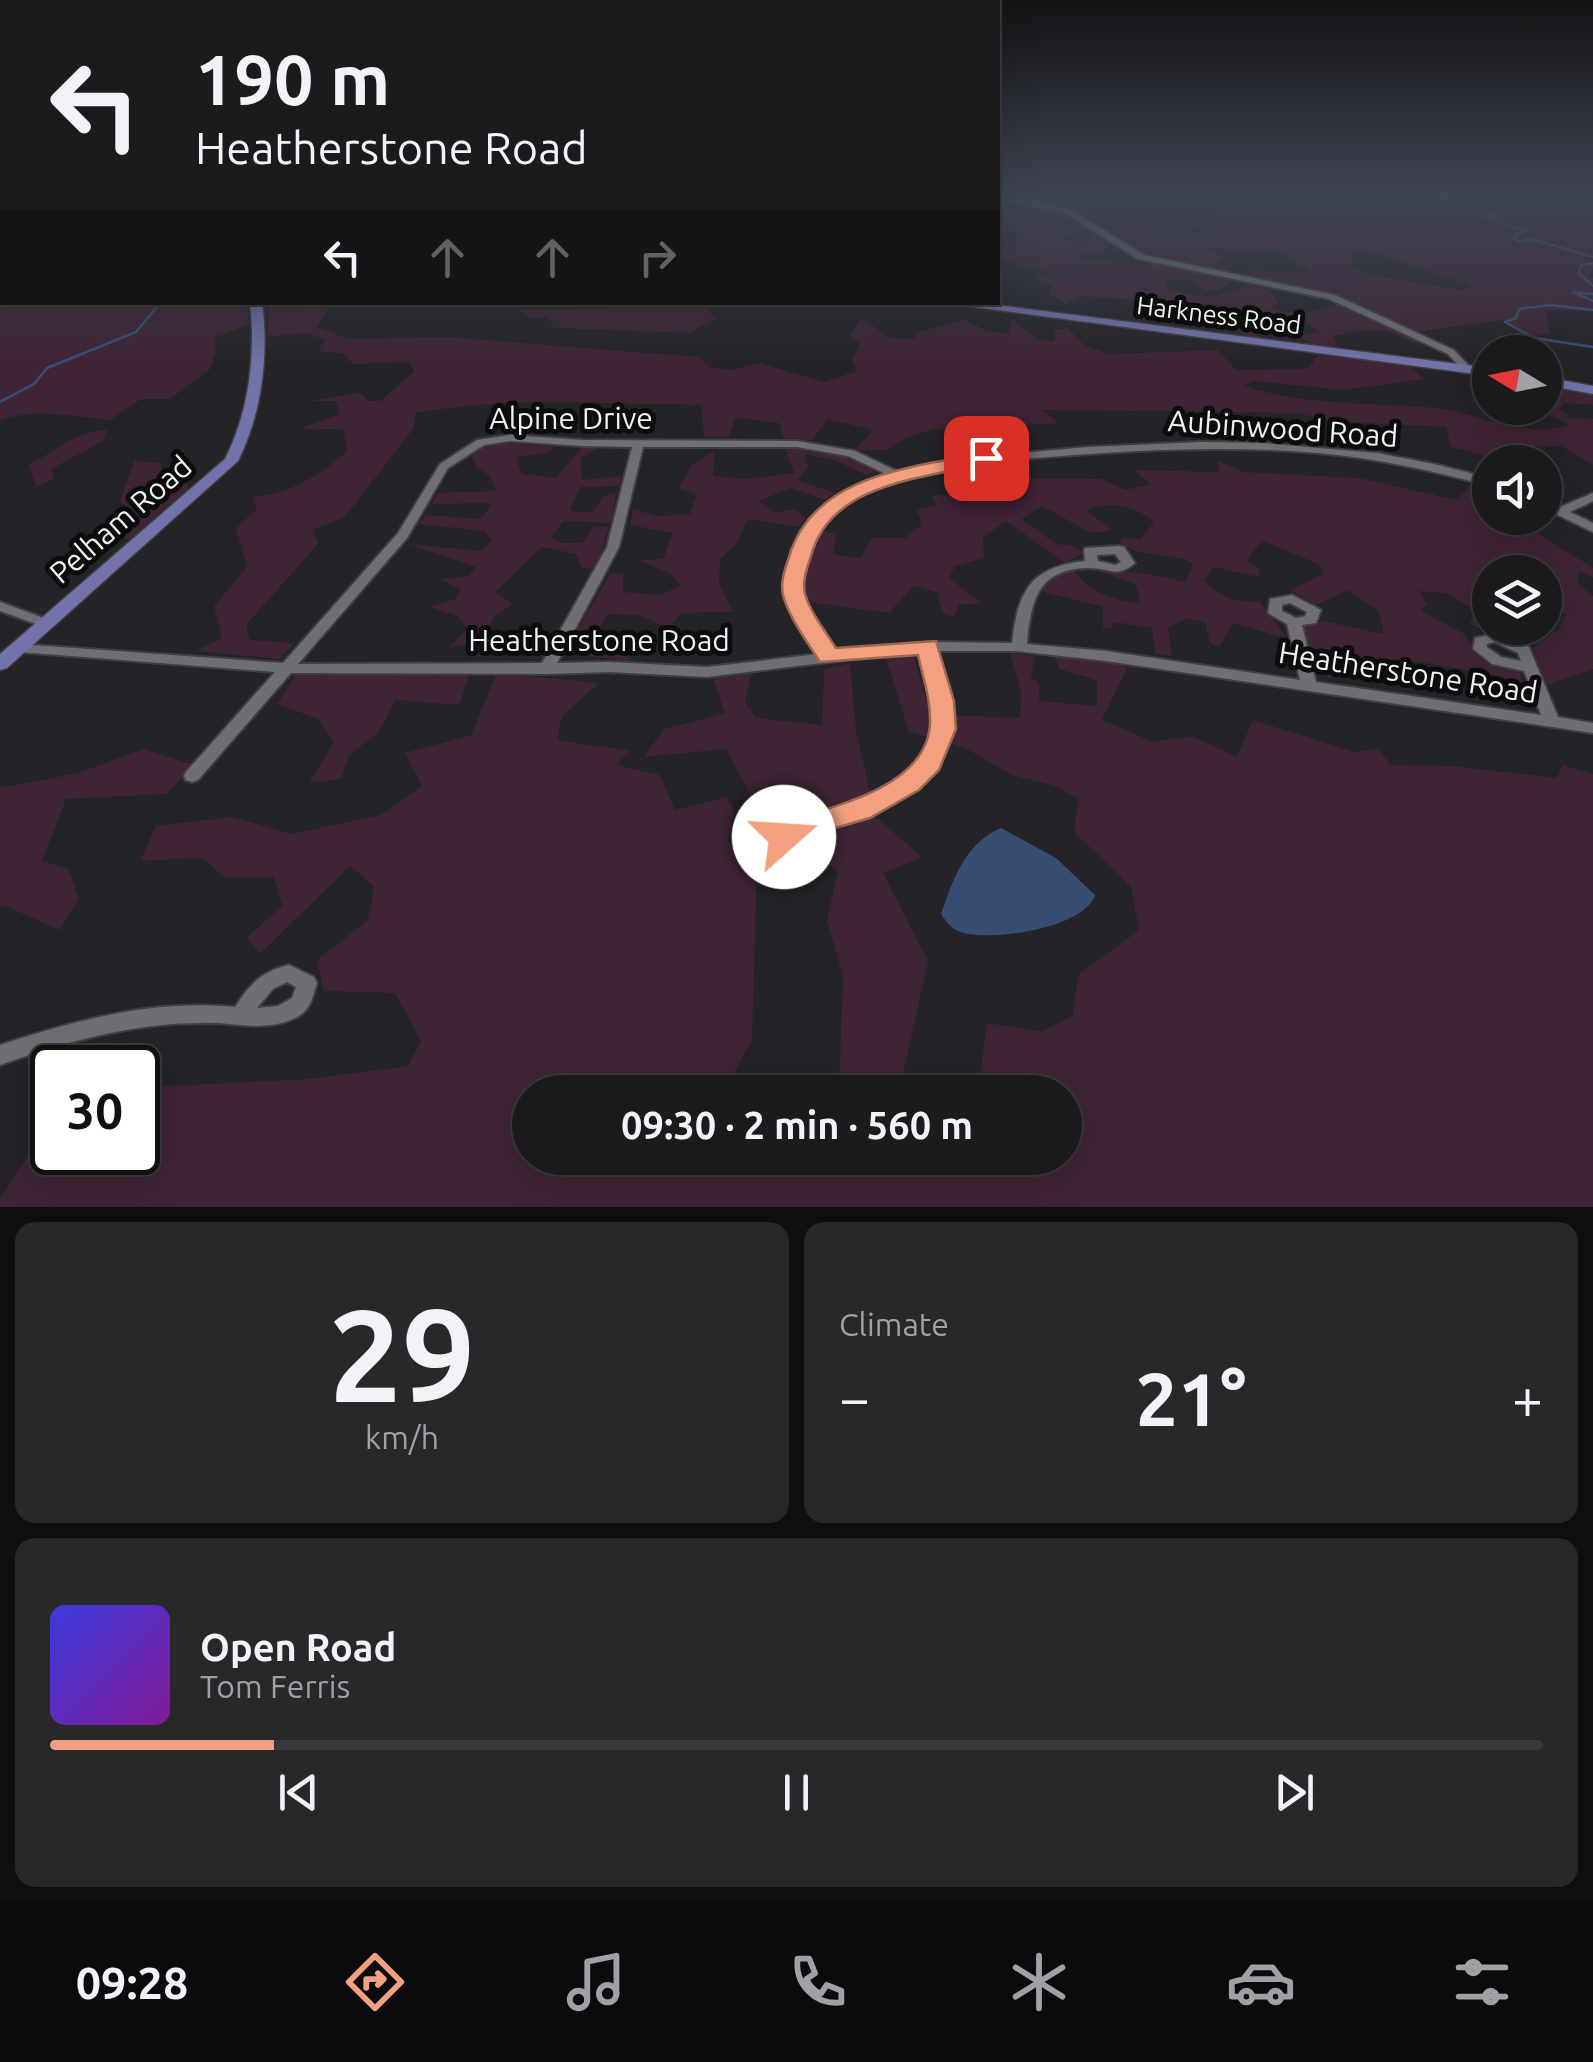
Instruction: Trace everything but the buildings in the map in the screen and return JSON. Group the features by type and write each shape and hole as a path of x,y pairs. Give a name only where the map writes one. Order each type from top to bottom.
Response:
{"main road":[{"name":"Pelham Road","path":"0,664 224,470 240,445 249,400 260,327 256,305"},
{"name":"Harkness Road","path":"967,305 1472,369"},
{"path":"1562,384 1593,390"}],"street":[{"path":"1134,253 1332,297 1451,352 1466,368"},
{"name":"Alpine Drive","path":"288,668 403,534 442,469 465,450 500,438 817,446 860,456 895,474"},
{"path":"546,669 613,547 638,444"},
{"name":"Aubinwood Road","path":"828,656 795,602 793,580 800,551 830,508 895,474 986,458 1208,444 1382,458 1472,478"},
{"path":"1562,511 1593,494 1589,485 1593,482"},
{"path":"1562,512 1593,528"},
{"path":"1019,647 1029,590 1056,569 1092,564"},
{"path":"0,606 47,624"},
{"path":"1294,622 1309,686"},
{"path":"784,832 860,811 909,783 929,764 943,729 942,701 928,646"},
{"name":"Heatherstone Road","path":"19,648 288,668 718,672 928,646 1019,647 1593,728"},
{"path":"1530,667 1552,723"},
{"path":"192,776 288,668"},
{"path":"0,1055 81,1026 178,1014 242,1016"}],"shaded area":[{"path":"1000,253 1077,253 1079,259 1169,266 1236,278 1220,290 1204,291 1195,281 1164,279 1168,288 1192,295 1217,295 1251,283 1264,283 1278,303 1273,308 1307,312 1341,302 1359,316 1425,342 1372,330 1333,336 1338,350 1319,348 1297,335 1321,333 1314,328 1296,320 1252,313 1244,314 1261,340 1245,338 1230,320 1212,312 1166,313 1152,301 1081,296 1065,304 1049,293 1051,285 1033,277 1050,276 1000,260"},
{"path":"1138,253 1216,253 1224,259 1217,264 1230,267 1224,271"},
{"path":"1283,253 1353,253 1351,267 1368,275 1464,290 1472,286 1372,253 1593,253 1593,269 1588,276 1593,278 1593,311 1545,310 1550,335 1531,335 1502,320 1417,332 1329,294 1251,276 1252,271 1313,273"},
{"path":"0,305 247,305 249,324 214,338 216,351 210,369 170,399 141,399 110,420 41,414 0,420"},
{"path":"269,305 285,309 332,305 316,327 350,339 447,337 699,357 709,367 731,370 759,363 824,382 857,371 852,361 860,343 850,336 861,318 891,338 914,339 919,332 964,319 987,331 1008,334 1012,318 1037,340 1055,341 1055,330 1068,328 1085,346 1110,354 1218,350 1236,370 1307,369 1321,353 1407,363 1424,379 1345,390 1253,381 1244,386 1315,400 1453,411 1472,416 1472,425 1551,429 1570,425 1562,421 1562,411 1570,416 1565,418 1593,419 1593,465 1562,445 1472,445 1472,452 1451,447 1446,427 1326,421 1299,413 1041,410 1058,423 944,428 903,440 888,450 855,450 873,430 828,419 812,440 783,438 779,423 735,418 729,437 704,437 701,405 558,402 451,408 416,413 413,429 344,518 313,529 318,544 246,625 250,640 295,643 279,659 195,651 222,638 214,606 247,567 236,528 257,509 252,497 303,482 347,451 343,429 299,429 339,414 336,401 311,401 359,392 368,401 380,401 414,372 410,362 353,364 344,354 318,351 325,340 308,333 267,337"},
{"path":"705,307 717,318 690,333 554,328 548,317 532,318 517,310"},
{"path":"1562,387 1593,394 1593,405 1564,403 1562,406"},
{"path":"107,430 104,440 50,470 55,478 36,487 29,464 74,438"},
{"path":"504,443 554,447 549,453 516,457 522,474 556,478 582,447 598,448 581,458 582,480 621,476 619,486 580,487 570,511 592,512 605,495 616,493 611,523 564,521 551,537 560,543 582,543 593,527 609,527 596,569 581,568 576,554 542,547 495,592 513,604 495,616 482,640 449,648 467,629 458,616 430,607 455,599 461,589 439,579 469,576 476,567 408,544 480,551 492,541 484,531 418,524 426,515 481,519 492,503 432,504 436,493 496,491 490,476 476,467 470,450"},
{"path":"784,446 852,457 876,470 866,475 837,461 805,454 808,468 797,480 833,492 826,500 790,488 760,501 774,513 794,509 806,518 798,527 747,519 737,543 720,559 719,583 733,612 682,613 668,628 640,615 608,614 593,638 636,662 564,653 611,573 623,574 623,592 660,595 681,586 671,574 639,560 663,559 673,533 630,525 633,509 657,516 690,514 697,494 678,489 692,465 715,450 713,476 744,479 794,473"},
{"path":"1000,460 1015,478 1102,479 1125,490 1151,484 1134,470 1220,472 1218,461 1244,472 1359,478 1457,500 1472,483 1472,535 1541,535 1593,568 1593,577 1579,572 1578,584 1593,596 1593,669 1547,685 1532,648 1562,645 1566,614 1562,612 1562,555 1472,555 1472,608 1445,593 1419,591 1427,604 1420,611 1465,634 1476,656 1521,669 1523,683 1396,659 1393,678 1382,679 1375,660 1331,654 1331,678 1311,671 1302,627 1323,621 1384,634 1379,611 1347,590 1317,605 1290,590 1323,574 1320,565 1262,540 1247,561 1258,567 1260,577 1213,567 1204,581 1229,598 1259,601 1288,639 1233,623 1219,647 1210,643 1205,622 1185,619 1168,628 1172,656 1155,654 1152,628 1114,622 1111,629 1103,628 1103,607 1041,591 1050,577 1073,570 1103,594 1141,603 1136,584 1096,570 1143,573 1186,582 1193,563 1136,551 1120,542 1124,538 1141,539 1154,522 1130,508 1112,505 1086,510 1112,530 1091,533 1042,506 1022,519 1056,544 1074,546 1084,553 1065,563 1006,521 983,537 984,558 955,566 949,578 982,603 959,605 953,617 943,614 937,592 914,586 889,613 808,602 801,575 817,531 837,533 833,554 861,558 872,538 905,538 922,524 917,510 937,505 931,496 986,487 985,480 963,464"},
{"path":"134,461 160,463 165,484 189,484 187,494 136,540 122,538 142,518 120,502"},
{"path":"1010,653 1035,656 1031,677 1039,683 1039,701 1097,706 1097,680 1059,669 1055,655 1110,661 1127,668 1102,720 1153,742 1192,736 1237,757 1253,720 1354,752 1378,749 1391,765 1451,766 1557,778 1563,765 1593,774 1593,1207 0,1207 0,1198 30,1153 30,1175 160,1175 160,1086 308,1079 408,1066 421,1041 395,993 324,991 317,960 368,920 374,886 350,866 260,954 246,938 282,906 274,877 225,878 202,858 140,861 156,826 232,817 292,834 381,815 422,786 405,753 471,735 497,673 599,683 562,716 557,740 630,751 616,765 660,775 675,810 726,797 735,810 727,841 757,867 752,1040 733,1075 512,1075 512,1175 1082,1175 1082,1075 980,1075 987,1023 1042,1032 1073,1015 1078,975 1139,930 1131,887 1074,832 1078,799 1056,786 1012,775 967,749 909,732 886,658 913,654 927,702 952,715 1020,718 1021,691"},
{"path":"850,663 856,730 876,817 922,857 883,873 928,961 903,1075 840,1075 843,976 827,920 838,871 794,843 792,814 758,809 726,749 644,757 664,729 725,713 713,677 752,673 745,702 756,718 822,725 824,670"},
{"path":"470,672 459,705 396,700 378,733 349,755 341,779 309,783 334,742 318,719 277,704 296,675"},
{"path":"144,749 194,765 167,794 66,799 42,861 68,868 79,899 59,930 4,905 0,907 0,788 78,773"}],"water":[{"path":"1001,828 1056,858 1095,895 1088,906 1057,924 1016,933 978,935 950,926 941,914 956,875 979,842"}],"waterway":[{"path":"1580,253 1593,257"},
{"path":"1593,263 1581,265 1579,273 1593,286"},
{"path":"1593,294 1573,292 1593,301"},
{"path":"0,402 34,384 47,368 136,332 158,305"},
{"path":"1593,310 1550,305 1519,309 1516,318 1505,322 1534,338 1593,347"}],"route":[{"path":"784,837 784,832 860,811 909,783 929,764 943,729 942,701 928,646 828,656 794,596 793,580 805,539 830,508 882,479 986,458"}]}
